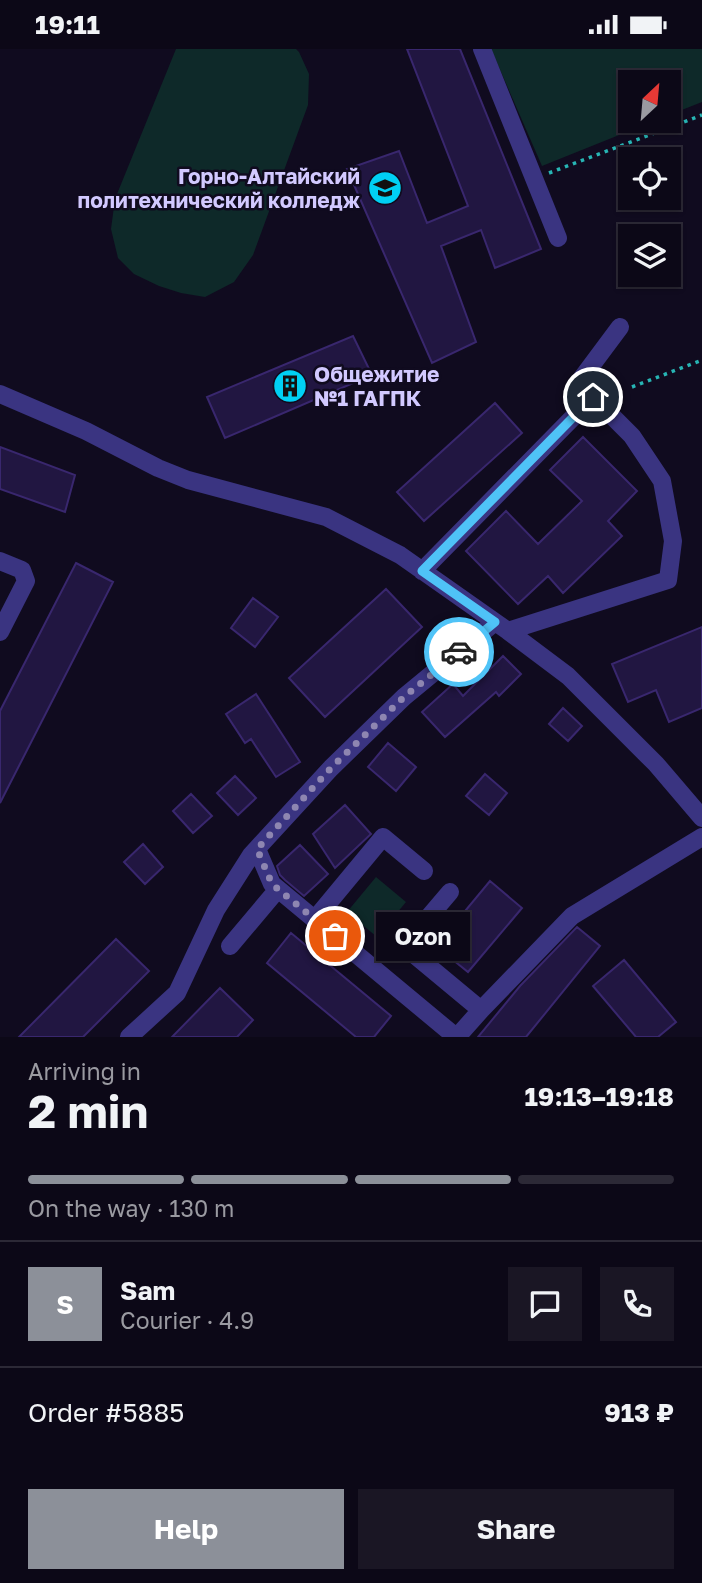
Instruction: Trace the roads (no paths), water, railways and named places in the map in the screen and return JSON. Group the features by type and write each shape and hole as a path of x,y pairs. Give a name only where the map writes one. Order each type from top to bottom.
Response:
{"street":[{"path":"482,49 558,238"},
{"path":"129,1037 177,993 216,910 251,855 331,768 404,697 502,627 668,580 673,541 662,481 632,436 593,397 582,378 620,327"},
{"path":"0,394 86,431 158,468 188,480 326,517 400,555 568,676 656,764 702,818"},
{"path":"422,571 593,397"},
{"path":"0,561 22,570 26,580 0,632"},
{"path":"315,919 383,837 424,871"},
{"path":"257,849 272,884 456,1037 572,916 702,837"},
{"path":"230,946 278,889"},
{"path":"450,892 404,946 481,1010"}],"place":[{"name":"Горно-Алтайский политехнический колледж","path":"385,188"},
{"name":"Общежитие №1 ГАГПК","path":"290,386"},
{"name":"Ozon","path":"335,936"}]}
